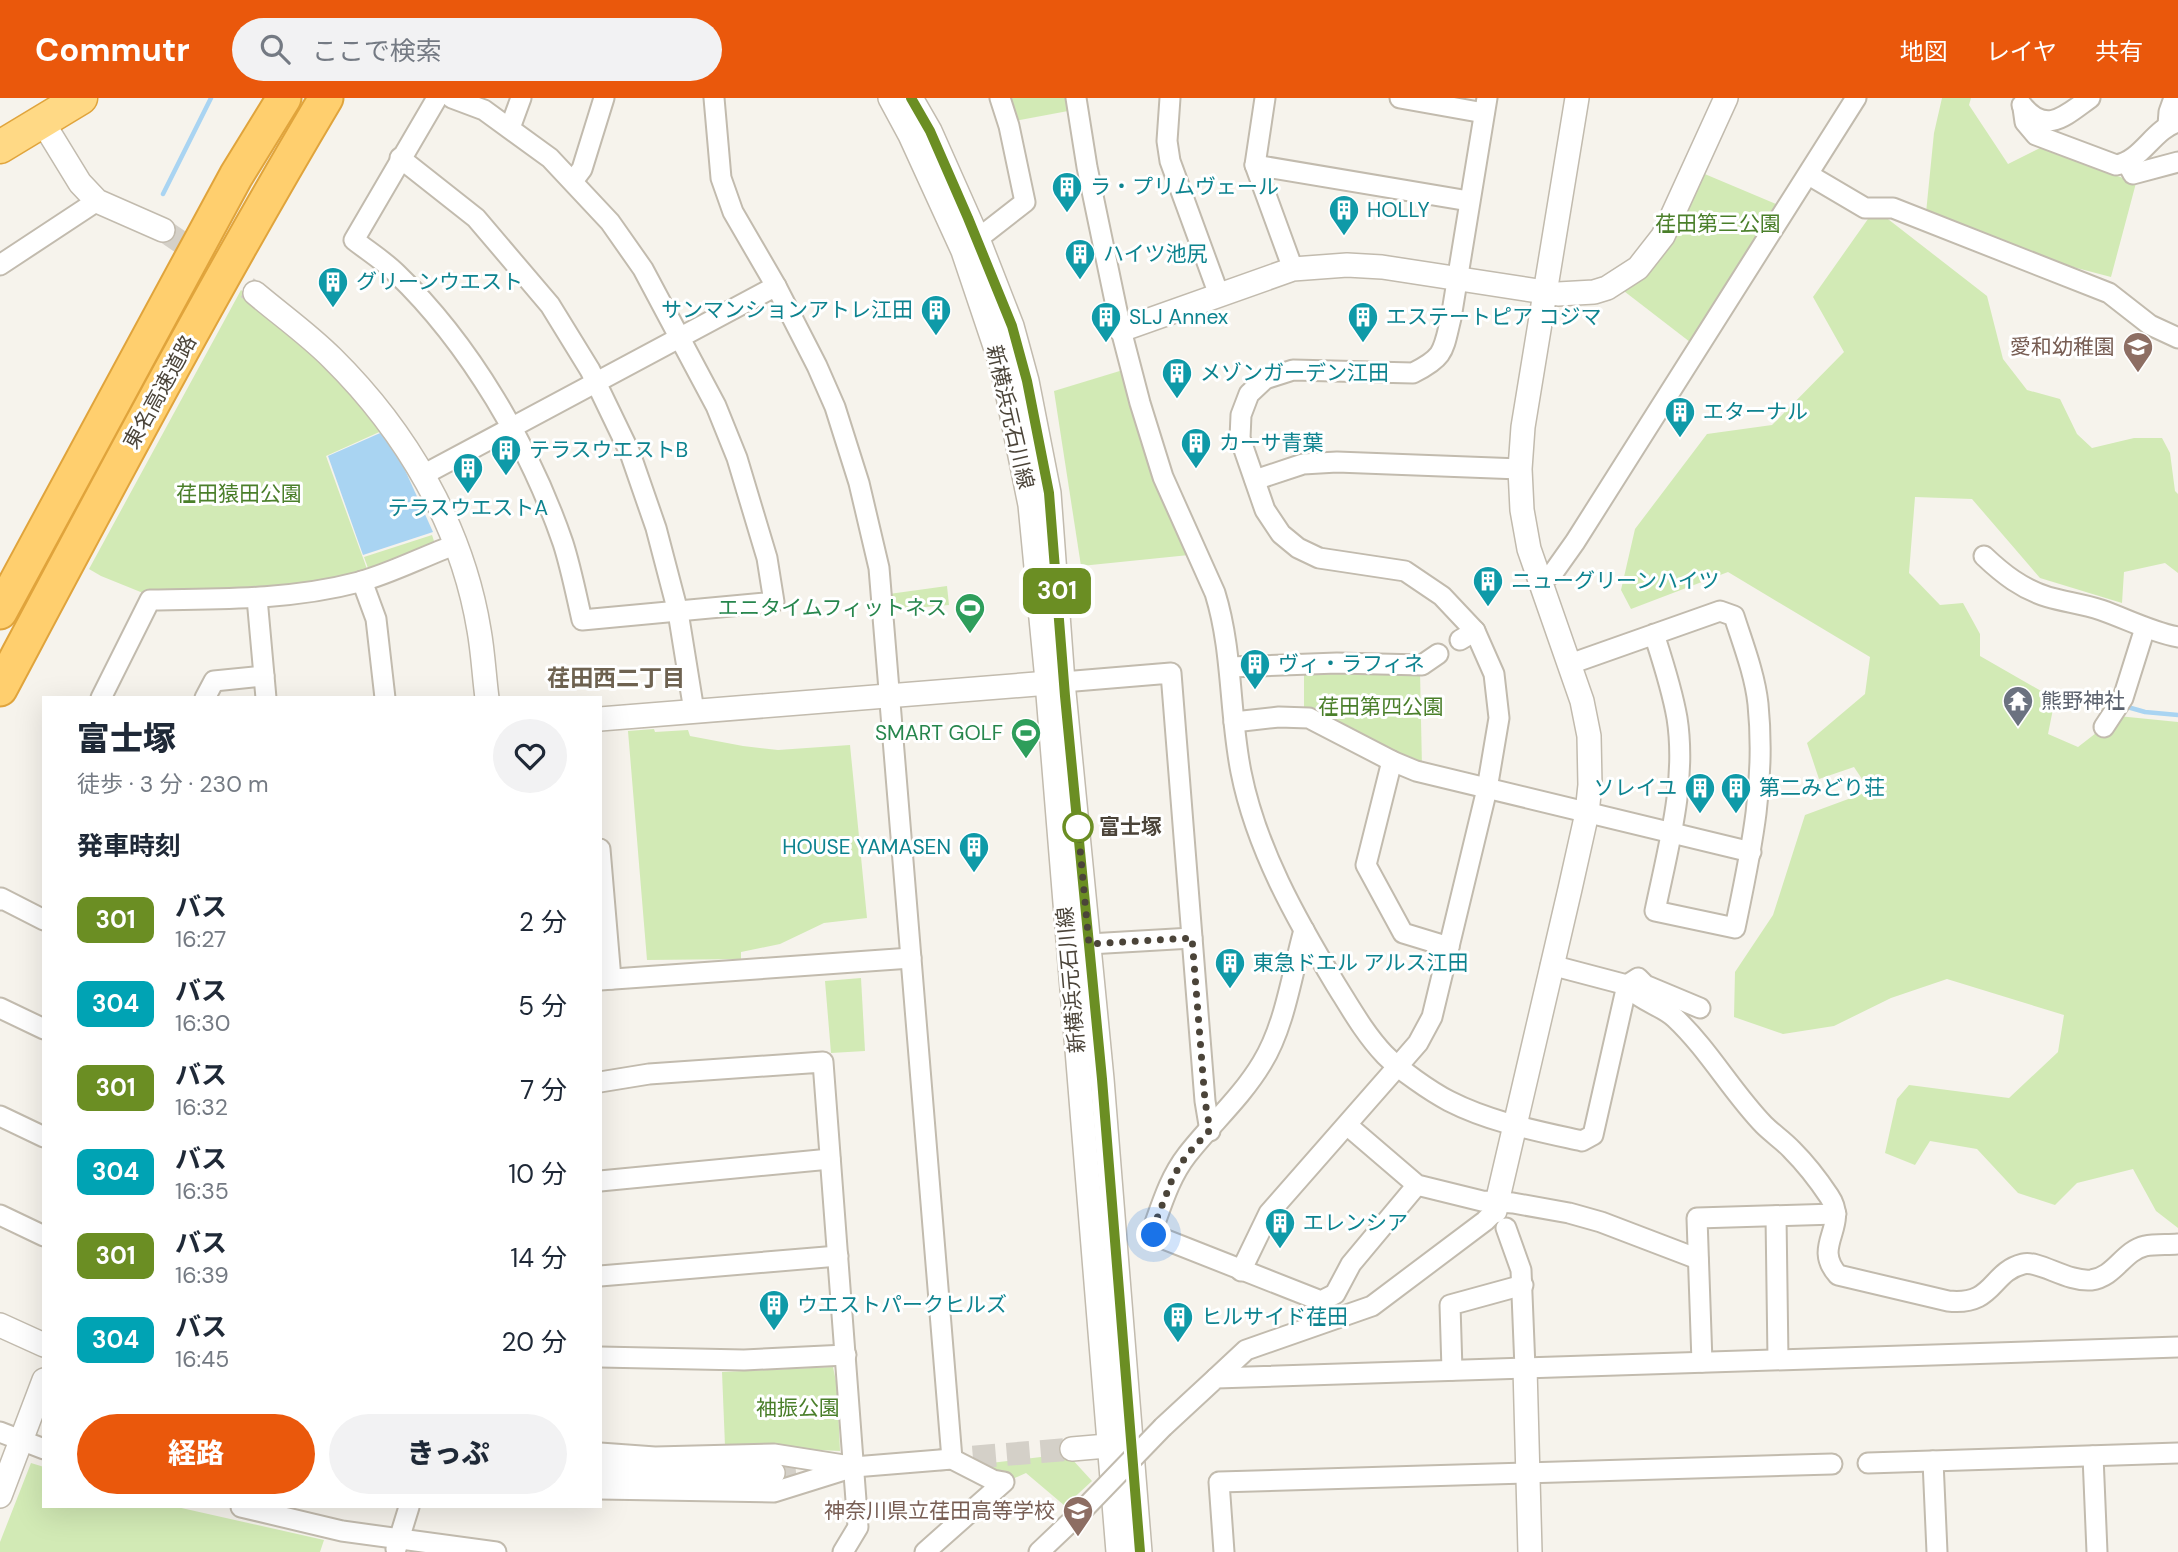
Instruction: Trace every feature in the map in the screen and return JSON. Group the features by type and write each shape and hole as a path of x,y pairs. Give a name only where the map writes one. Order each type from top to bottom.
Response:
{"highway":[{"path":"0,122 81,98"},
{"name":"東名高速道路","path":"0,612 236,176 284,98"},
{"name":"東名高速道路","path":"0,689 138,430 326,98"},
{"path":"0,147 40,110"}],"street":[{"path":"437,98 354,240 395,272 430,309 470,360 511,429 547,502 563,545 582,620 774,602 767,558 737,458 716,406 636,260 610,222 550,158 484,110 452,98"},
{"path":"510,128 521,98"},
{"path":"573,181 583,169 604,98"},
{"path":"714,98 721,178 733,212 776,286 835,407 859,483 879,568 952,1459"},
{"name":"新横浜元石川線","path":"890,98 970,245"},
{"name":"新横浜元石川線","path":"911,98 930,131 970,245 1002,367 1030,505 1089,944 1140,1552"},
{"path":"970,245 1025,202 1000,98"},
{"path":"1076,98 1087,167 1140,404 1163,477 1215,593 1225,631 1234,722 1249,806 1261,839 1304,930 1362,1026 1385,1055 1449,1101 1514,1126 1581,1141 1593,1135 1627,985 1638,978 1645,985 1700,1008"},
{"path":"1170,98 1167,141 1170,161 1219,295"},
{"path":"1265,98 1255,165 1293,269"},
{"path":"1241,1271 1269,1213 1418,1043 1432,1017 1486,789 1499,718 1494,674 1442,596 1405,571 1319,558 1298,548 1282,534 1265,510 1240,438 1241,415 1249,394 1265,379 1293,370 1413,373 1430,365 1443,352 1486,106 1400,98"},
{"path":"1530,1552 1523,1285 1521,1270 1499,1214 1514,1126 1587,813 1590,785 1589,736 1582,701 1529,549 1522,510 1520,469 1523,427 1577,98"},
{"path":"1122,330 1293,269 1348,265 1382,267 1545,292 1580,294 1607,288 1624,279 1649,257 1662,236 1726,98"},
{"path":"1540,581 1553,573 1575,542 1856,98"},
{"path":"2021,103 2037,120 2051,122 2063,118 2090,98"},
{"path":"2021,103 2025,122 2036,135 2116,165 2127,163 2173,123 2175,98"},
{"path":"40,110 80,183 97,201 163,230"},
{"path":"400,158 476,218 550,305 597,383 630,453 656,528 678,612 694,711"},
{"path":"2127,163 2133,174 2178,162"},
{"path":"1255,165 1469,201"},
{"path":"1809,175 1865,208 1893,208 2109,293 2150,324 2178,338"},
{"path":"0,265 97,201"},
{"path":"423,475 776,286"},
{"path":"255,293 304,332 365,392 391,425 423,475 466,575 479,630 487,696"},
{"path":"1255,480 1303,464 1337,462 1520,469"},
{"path":"102,696 150,600 257,598 309,593 362,581 455,545"},
{"path":"1983,556 2005,576 2032,591 2088,605 2157,633 2178,637"},
{"path":"362,581 376,619 385,696"},
{"path":"257,598 266,696"},
{"path":"1570,664 1654,634 1720,611 1734,616 1758,701 1760,787 1751,852 1735,928 1655,911 1678,790 1680,751 1670,685 1654,634"},
{"path":"2104,727 2123,698 2145,628"},
{"path":"1230,667 1337,663 1422,665 1438,654"},
{"path":"602,719 1171,673 1205,1101 1210,1130"},
{"path":"206,696 214,681 264,676"},
{"name":"新横浜元石川線","path":"1055,683 1107,1446 1118,1552"},
{"path":"1234,722 1279,717 1309,718 1416,771 1751,852"},
{"path":"1392,761 1366,865 1403,933 1449,947"},
{"path":"602,892 606,979 911,958"},
{"path":"0,900 1,898 42,919"},
{"path":"1304,930 1274,1040 1261,1064 1210,1130 1186,1156 1173,1177 1151,1234 1321,1301 1335,1294 1351,1264 1417,1185"},
{"path":"1089,944 1192,938"},
{"path":"1552,965 1627,985 1632,992 1673,1016 1695,1039 1739,1096 1765,1126 1793,1150 1831,1197 1836,1214 1827,1249 1829,1264 1838,1275 1965,1303 1981,1296 2007,1272 2024,1263 2038,1265 2076,1280 2089,1280 2102,1278 2116,1269 2133,1252 2145,1246 2178,1244"},
{"path":"0,1008 42,1028"},
{"path":"602,1082 649,1074 823,1062 858,1527 843,1552"},
{"path":"0,1116 42,1136"},
{"path":"1347,1125 1417,1185 1499,1214"},
{"path":"602,1181 830,1159"},
{"path":"1039,1552 1163,1427 1246,1350 1372,1306 1513,1203 1590,1219 1699,1259"},
{"path":"1702,1362 1697,1218 1836,1214"},
{"path":"0,1215 42,1235"},
{"path":"1776,1216 1778,1359"},
{"path":"602,1276 838,1256"},
{"path":"1452,1370 1450,1305 1523,1285"},
{"path":"0,1325 42,1344"},
{"path":"1216,1378 2178,1347"},
{"path":"602,1357 744,1360 846,1355"},
{"path":"0,1496 10,1437 42,1383"},
{"path":"10,1437 42,1448"},
{"path":"1072,1449 1107,1446"},
{"path":"602,1453 654,1457 774,1454 854,1466 952,1459 993,1480 1004,1482 925,1552"},
{"path":"1868,1463 2178,1453"},
{"path":"2093,1456 2097,1552"},
{"path":"1933,1461 1937,1552"},
{"path":"1224,1552 1219,1482 1832,1464"},
{"path":"602,1489 774,1492 854,1466"},
{"path":"602,1471 773,1473"},
{"path":"245,1508 397,1546 496,1552"},
{"path":"397,1546 409,1508"}],"green space":[{"path":"1009,98 1066,98 1068,111 1015,121"},
{"path":"1942,98 1971,98 1969,105 2008,164 2042,147 2136,183 2111,277 2016,252 1926,213 1934,133"},
{"name":"荏田第三公園","path":"1700,172 1776,204 1690,342 1620,288"},
{"path":"1875,209 1987,296 2003,359 2027,390 2060,399 2077,434 2092,448 2134,438 2162,438 2170,453 2175,491 2178,494 2178,573 2165,563 2124,572 2122,603 2040,578 1972,499 1915,497 1909,573 1940,605 1963,603 1980,634 1980,656 2055,699 2048,734 2078,747 2118,716 2178,722 2178,1228 2156,1211 2133,1169 2077,1183 2055,1205 2018,1193 1977,1149 1930,1141 1915,1165 1885,1153 1897,1099 1909,1085 2009,1098 2058,1052 2064,1015 1947,979 1891,998 1834,1026 1783,1034 1734,1017 1735,972 1773,915 1805,815 1870,791 1854,767 1819,779 1807,743 1865,694 1870,657 1728,572 1631,609 1621,590 1635,529 1707,434 1772,425 1844,352 1813,297"},
{"name":"荏田猿田公園","path":"241,290 272,313 386,429 326,456 367,569 306,584 254,590 148,595 89,569"},
{"path":"1123,370 1189,555 1081,566 1054,391"},
{"path":"432,535 435,544 368,568 364,557"},
{"path":"947,586 949,605 891,610 889,594"},
{"name":"荏田第四公園","path":"1304,669 1420,671 1422,768 1304,712"},
{"path":"654,729 655,732 688,730 690,736 778,750 850,745 867,918 824,923 780,944 741,952 741,959 647,960 628,731"},
{"path":"861,978 865,1051 831,1053 825,981"},
{"name":"袖振公園","path":"833,1367 837,1386 840,1451 725,1446 722,1372"},
{"path":"1041,1457 1071,1458 1092,1481 1065,1506 1026,1473 1006,1482 974,1465"},
{"path":"31,1463 42,1466 42,1508 181,1508 324,1540 320,1552 0,1552 0,1542"}],"water":[{"path":"387,430 433,532 363,555 328,456"}],"waterway":[{"path":"163,194 211,98"},
{"path":"2124,706 2145,712 2178,715"}],"tunnel":[{"path":"163,230 255,293"},
{"path":"939,1460 1072,1449"},
{"path":"773,1473 842,1467"}],"bus line":[{"name":"301","path":"911,98 930,131 978,239 1012,326 1027,381 1049,493 1065,696 1102,1079 1140,1552"}],"place":[{"name":"ラ・プリムヴェール","path":"1067,214"},
{"name":"HOLLY","path":"1344,237"},
{"name":"ハイツ池尻","path":"1080,281"},
{"name":"グリーンウエスト","path":"333,309"},
{"name":"サンマンションアトレ江田","path":"936,337"},
{"name":"SLJ Annex","path":"1106,344"},
{"name":"エステートピア コジマ","path":"1363,344"},
{"name":"愛和幼稚園","path":"2138,374"},
{"name":"メゾンガーデン江田","path":"1177,400"},
{"name":"エターナル","path":"1680,439"},
{"name":"カーサ青葉","path":"1196,470"},
{"name":"テラスウエストB","path":"506,477"},
{"name":"テラスウエストA","path":"468,495"},
{"name":"ニューグリーンハイツ","path":"1488,608"},
{"name":"エニタイムフィットネス","path":"970,635"},
{"name":"ヴィ・ラフィネ","path":"1255,691"},
{"name":"熊野神社","path":"2018,728"},
{"name":"SMART GOLF","path":"1026,760"},
{"name":"ソレイユ","path":"1700,815"},
{"name":"第二みどり荘","path":"1736,815"},
{"name":"富士塚","path":"1078,827"},
{"name":"HOUSE YAMASEN","path":"974,874"},
{"name":"東急ドエル アルス江田","path":"1230,990"},
{"name":"エレンシア","path":"1280,1250"},
{"name":"ウエストパークヒルズ","path":"774,1332"},
{"name":"ヒルサイド荏田","path":"1178,1344"},
{"name":"神奈川県立荏田高等学校","path":"1078,1538"}],"district":[{"name":"荏田西二丁目","path":"616,678"}],"route":[{"path":"1078,827 1089,944 1192,938 1205,1101 1210,1130 1186,1156 1173,1177 1151,1234 1154,1235"}]}
